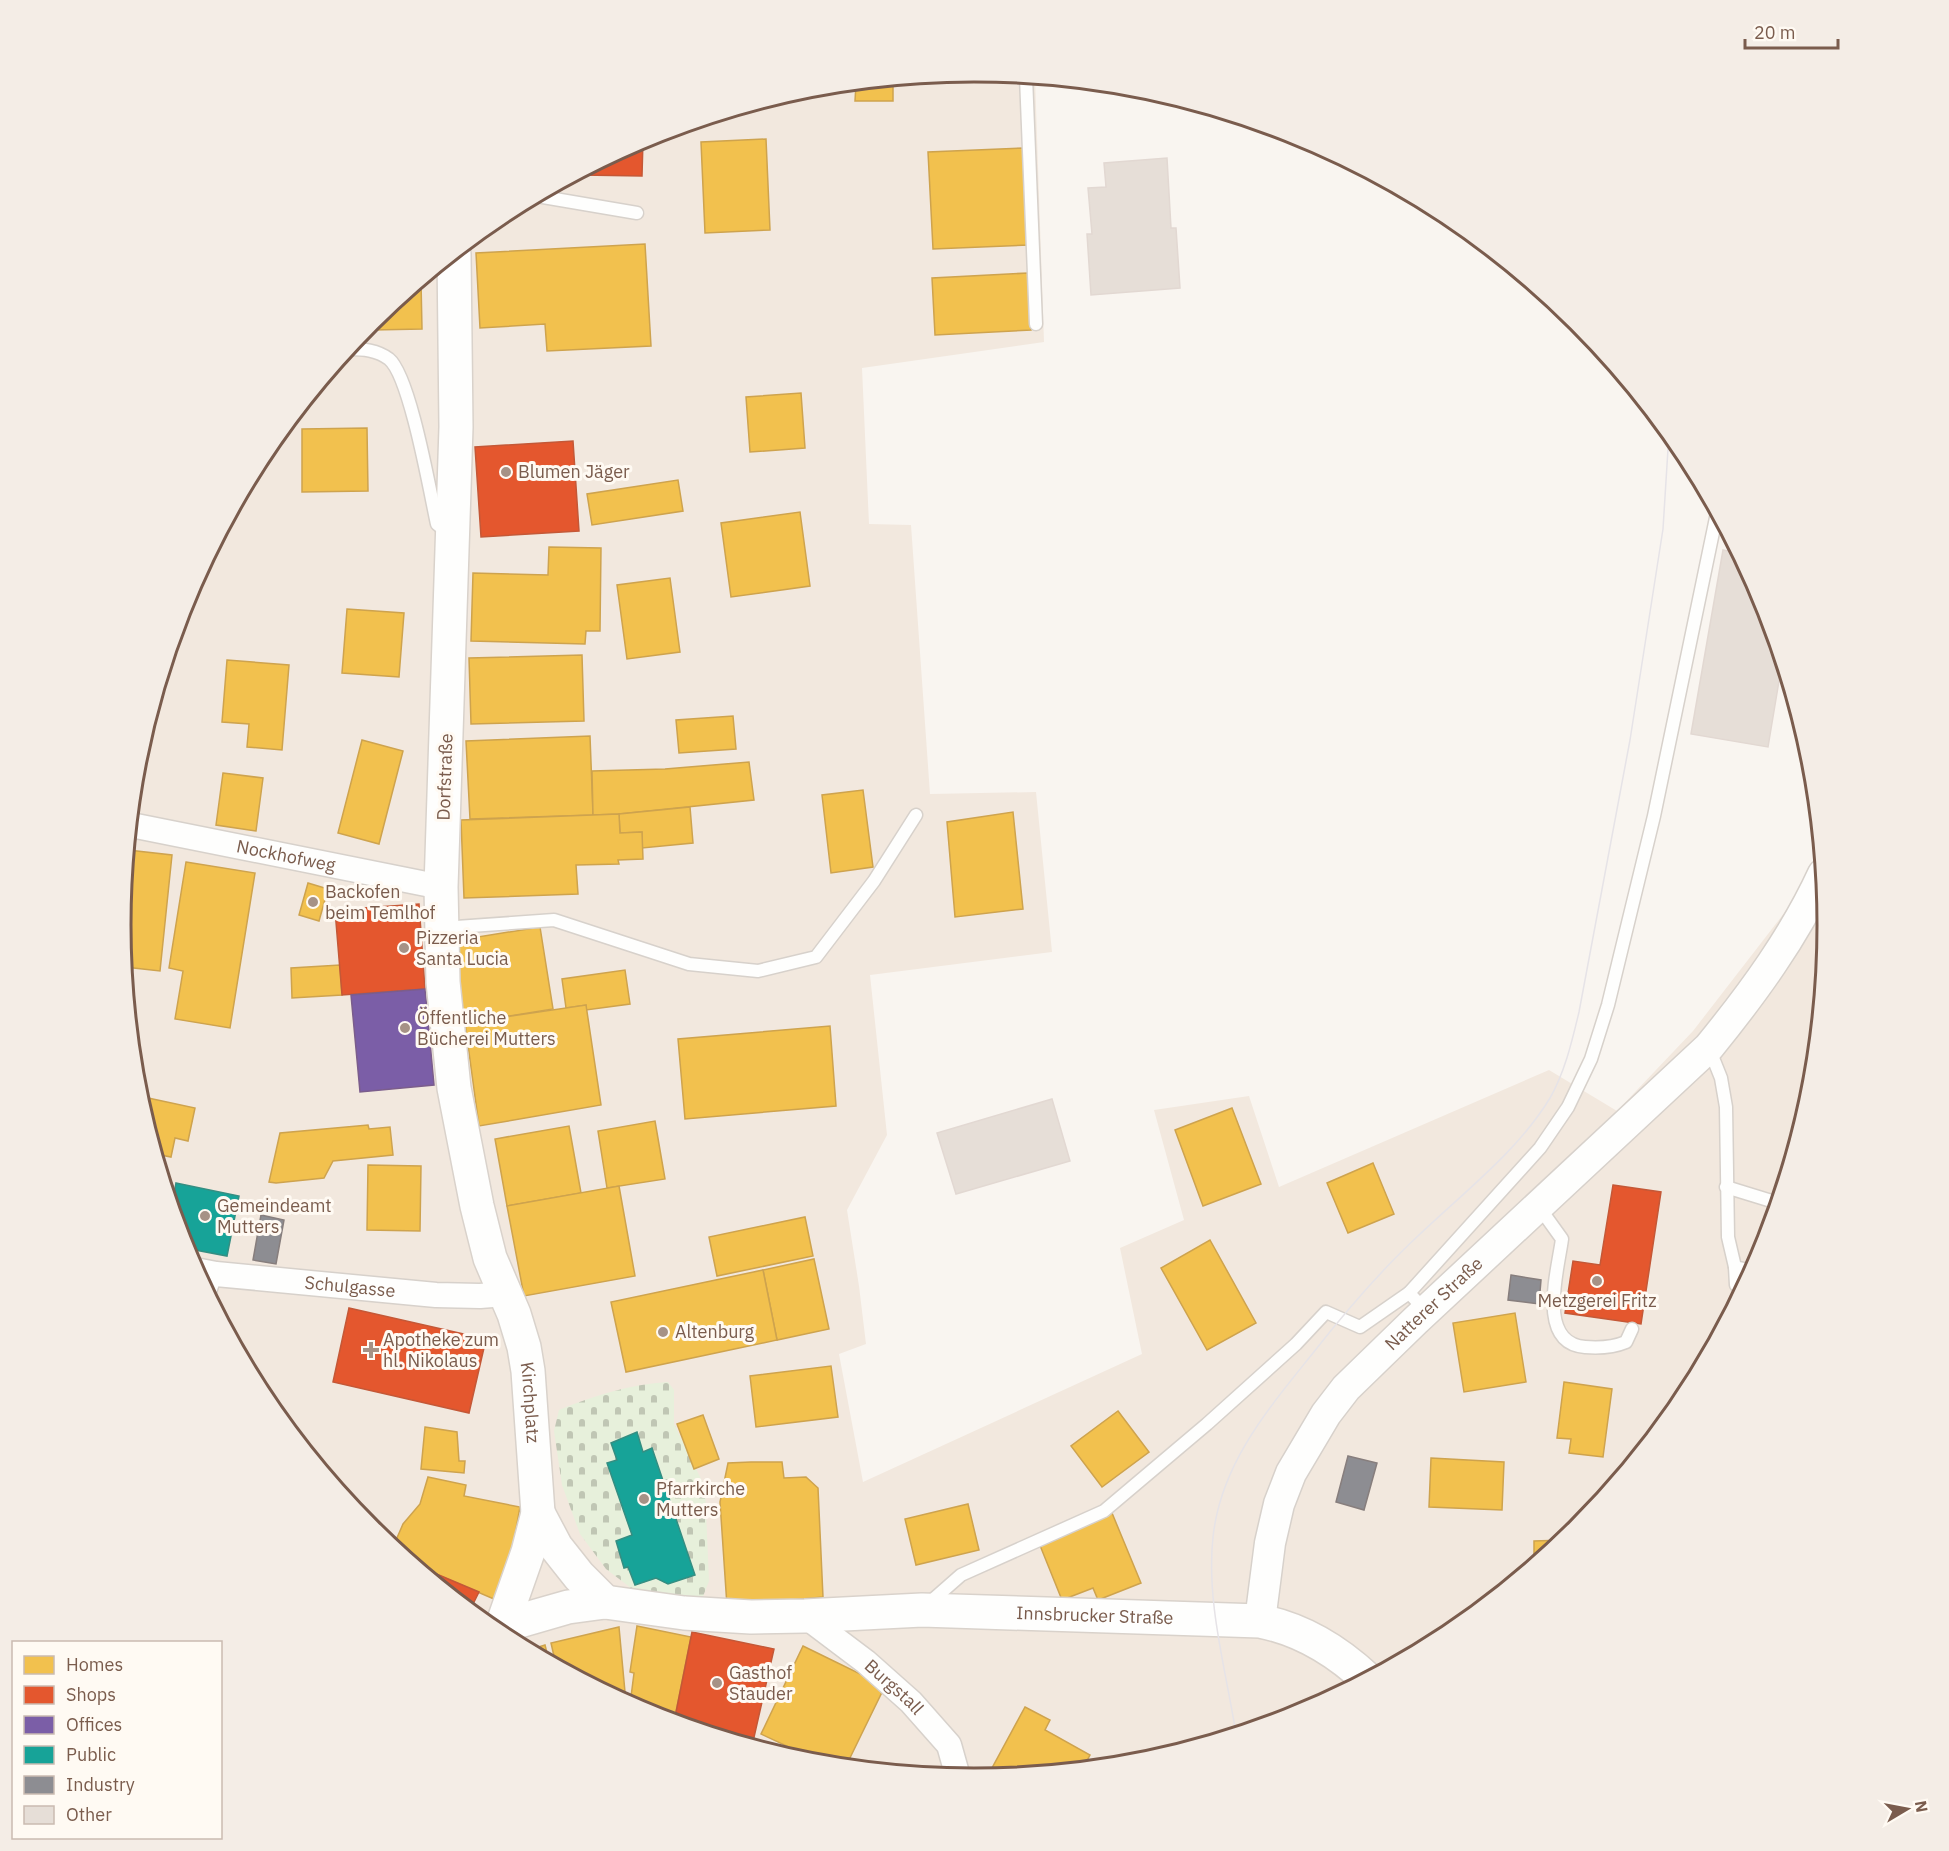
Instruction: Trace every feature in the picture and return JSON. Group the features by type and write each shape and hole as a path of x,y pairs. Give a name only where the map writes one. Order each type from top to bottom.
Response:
{"main road":[{"name":"Dorfstraße","path":"454,263 456,427 441,887 443,982 454,1088 483,1235 505,1294"},
{"name":"Kirchplatz","path":"501,1623 525,1562 538,1513 527,1363 520,1330 505,1294"},
{"name":"Kirchplatz","path":"538,1513 556,1547 579,1576 605,1602"},
{"name":"Kirchplatz","path":"507,1627 568,1607 605,1602 716,1616 805,1617"},
{"name":"Innsbrucker Straße","path":"805,1617 922,1610 1260,1621 1306,1634 1361,1674"}],"street":[{"name":"Nockhofweg","path":"138,826 441,887"},
{"name":"Natterer Straße","path":"1260,1621 1270,1543 1280,1504 1291,1473 1326,1414 1417,1302 1539,1207 1709,1047 1773,963 1816,889"},
{"name":"Schulgasse","path":"210,1279 436,1295 505,1294"},
{"name":"Burgstall","path":"805,1617 866,1662 911,1702 949,1745 955,1768"}],"lane":[{"path":"1026,84 1036,324"},
{"path":"548,198 637,213"},
{"path":"359,350 380,354 390,360 399,371 409,401 437,524 452,535"},
{"path":"922,1610 961,1575 1104,1511 1207,1424 1296,1344 1326,1312 1360,1327 1417,1302 1540,1148 1568,1107 1591,1059 1608,1005 1654,816 1715,523"},
{"path":"441,928 554,920 689,964 758,971 816,957 874,881 916,815"},
{"path":"1709,1047 1721,1078 1726,1107 1728,1237 1736,1267 1736,1285"},
{"path":"1726,1187 1771,1201"},
{"path":"1539,1207 1562,1239 1552,1314 1560,1334 1568,1342 1578,1346 1621,1345 1626,1342 1632,1329"},
{"path":"1736,1267 1744,1269"}],"shaded area":[{"path":"974,82 1035,85 1044,342 862,368 869,524 911,525 930,794 1036,792 1052,952 870,975 887,1135 847,1210 866,1344 839,1354 863,1482 1142,1354 1120,1248 1184,1220 1154,1110 1249,1096 1279,1187 1549,1070 1617,1111 1693,1031 1795,899 1815,858 1816,981 1810,1036 1789,1144 1773,1196 1731,1298 1705,1347 1643,1439 1571,1522 1488,1594 1443,1626 1396,1656 1347,1682 1297,1704 1245,1724 1193,1740 1139,1752 1030,1767 974,1768 919,1767 810,1752 756,1740 704,1724 652,1704 602,1682 553,1656 506,1626 461,1594 378,1522 306,1439 274,1394 244,1347 218,1298 196,1248 176,1196 160,1144 148,1090 133,981 131,926 133,870 148,761 160,707 176,655 196,603 218,553 244,504 274,457 306,412 378,329 461,257 506,225 553,195 602,169 652,147 704,127 756,111 810,99 919,84"}],"green space":[{"path":"668,1382 674,1390 674,1424 705,1487 709,1581 702,1599 635,1591 606,1569 580,1534 562,1485 554,1431 559,1410 612,1392 640,1385"}],"building: Homes":[{"path":"893,87 893,101 855,101 856,91"},
{"path":"766,139 770,230 705,233 701,142"},
{"path":"1024,148 1028,245 933,249 928,152"},
{"path":"645,244 651,346 547,351 545,324 480,328 476,253"},
{"path":"1028,273 1031,330 935,335 932,278"},
{"path":"421,290 422,329 377,330"},
{"path":"801,393 805,448 750,452 746,397"},
{"path":"367,428 368,491 302,492 302,429"},
{"path":"678,480 683,511 592,525 587,494"},
{"path":"800,512 810,586 731,597 721,523"},
{"path":"549,547 601,548 600,631 586,631 585,644 471,641 473,573 548,575"},
{"path":"670,578 680,652 627,659 617,585"},
{"path":"347,609 404,613 399,677 342,673"},
{"path":"582,655 584,721 471,724 469,658"},
{"path":"227,660 289,665 282,750 247,747 249,724 222,722"},
{"path":"733,716 736,749 679,753 676,720"},
{"path":"590,736 593,815 470,819 466,741"},
{"path":"362,740 403,751 379,844 338,833"},
{"path":"749,762 754,800 593,815 592,771 665,769"},
{"path":"223,773 263,778 256,831 216,825"},
{"path":"863,790 873,867 831,873 822,795"},
{"path":"690,807 693,843 642,848 642,832 620,833 619,814"},
{"path":"1013,812 1023,909 955,917 947,822"},
{"path":"619,814 620,833 642,832 643,859 618,860 619,864 576,865 578,894 464,898 461,820"},
{"path":"135,851 172,855 160,971 133,968 131,926"},
{"path":"186,862 255,873 230,1028 175,1019 183,971 169,968"},
{"name":"Backofen beim Temlhof","path":"308,883 328,889 319,921 299,915"},
{"path":"540,927 553,1009 465,1023 453,941"},
{"path":"340,965 342,995 292,998 291,968"},
{"path":"625,970 630,1004 586,1010 586,1005 566,1008 562,979"},
{"path":"586,1005 601,1105 479,1126 465,1023"},
{"path":"830,1026 836,1106 685,1119 678,1039"},
{"path":"150,1098 195,1108 188,1141 175,1138 171,1157 164,1156"},
{"path":"1232,1108 1261,1184 1203,1206 1175,1130"},
{"path":"655,1121 665,1179 607,1188 598,1131"},
{"path":"368,1125 369,1129 390,1127 393,1155 333,1161 324,1178 269,1182 280,1133"},
{"path":"569,1126 581,1193 507,1206 495,1139"},
{"path":"1373,1163 1394,1214 1348,1233 1327,1183"},
{"path":"368,1165 421,1166 420,1231 367,1230"},
{"path":"619,1186 635,1276 524,1296 507,1206"},
{"path":"805,1217 813,1256 717,1276 709,1237"},
{"path":"1210,1240 1256,1323 1207,1350 1161,1268"},
{"path":"814,1259 829,1329 777,1340 763,1270"},
{"path":"763,1270 777,1340 626,1372 611,1302"},
{"path":"1515,1313 1526,1382 1464,1392 1453,1323"},
{"path":"831,1366 838,1417 756,1427 750,1376"},
{"path":"1564,1382 1612,1389 1603,1457 1569,1453 1571,1439 1557,1438"},
{"path":"1118,1411 1149,1452 1102,1487 1071,1446"},
{"path":"703,1415 719,1459 694,1469 677,1424"},
{"path":"425,1427 457,1432 459,1461 465,1461 464,1473 421,1469"},
{"path":"1431,1458 1504,1462 1502,1510 1429,1507"},
{"path":"782,1462 784,1478 806,1477 818,1488 823,1597 727,1606 720,1502 728,1463"},
{"path":"428,1477 466,1485 464,1496 520,1507 503,1603 438,1575 397,1539 403,1524 420,1504"},
{"path":"968,1504 979,1550 916,1565 905,1519"},
{"path":"1112,1513 1141,1583 1098,1600 1093,1588 1062,1600 1039,1543"},
{"path":"1551,1540 1534,1555 1534,1541"},
{"path":"637,1626 691,1637 676,1713 631,1695 634,1673 630,1672"},
{"path":"619,1627 625,1692 554,1657 551,1643"},
{"path":"545,1645 547,1652 539,1647"},
{"path":"803,1646 885,1686 850,1759 790,1748 761,1734"},
{"path":"1025,1707 1050,1720 1045,1730 1090,1755 1085,1761 1030,1767 992,1768"}],"building: Shops":[{"path":"643,151 642,176 590,175"},
{"path":"573,441 579,531 481,537 475,447"},
{"path":"419,904 425,989 342,995 335,910"},
{"path":"1613,1185 1661,1192 1641,1324 1565,1313 1573,1261 1600,1265"},
{"path":"349,1308 486,1339 469,1413 333,1382"},
{"path":"438,1575 479,1592 474,1603"},
{"path":"692,1632 774,1649 754,1739 676,1713"}],"building: Offices":[{"path":"425,989 434,1085 360,1092 351,995"}],"building: Public":[{"name":"Gemeindeamt Mutters","path":"176,1183 239,1196 227,1256 197,1250 175,1191"},
{"name":"Pfarrkirche Mutters","path":"637,1432 643,1452 652,1448 695,1575 668,1584 656,1578 635,1585 628,1567 624,1568 616,1541 632,1535 607,1463 617,1460 611,1443"}],"building: Industry":[{"path":"261,1215 284,1220 276,1264 253,1260"},
{"path":"1511,1275 1541,1280 1539,1304 1508,1300"},
{"path":"1348,1456 1377,1463 1364,1510 1336,1502"}],"building: Other":[{"path":"1167,158 1171,228 1176,228 1180,288 1091,295 1087,234 1092,234 1088,188 1106,187 1104,163"},
{"path":"1723,550 1731,553 1753,603 1780,677 1768,747 1691,734"},
{"path":"1052,1099 1070,1161 956,1194 937,1133"}],"tram line":[{"path":"1235,1727 1218,1636 1212,1586 1212,1562 1213,1537 1218,1510 1237,1461 1264,1416 1364,1292 1522,1136 1550,1098 1564,1067 1579,1012 1630,740 1663,529 1668,447"}],"place":[{"name":"Blumen Jäger","path":"506,472"},
{"name":"Backofen beim Temlhof","path":"313,902"},
{"name":"Pizzeria Santa Lucia","path":"404,948"},
{"name":"Öffentliche Bücherei Mutters","path":"405,1028"},
{"name":"Gemeindeamt Mutters","path":"205,1216"},
{"name":"Metzgerei Fritz","path":"1597,1281"},
{"name":"Altenburg","path":"663,1332"},
{"name":"Apotheke zum hl. Nikolaus","path":"371,1350"},
{"name":"Pfarrkirche Mutters","path":"644,1499"},
{"name":"Gasthof Stauder","path":"717,1683"}]}
